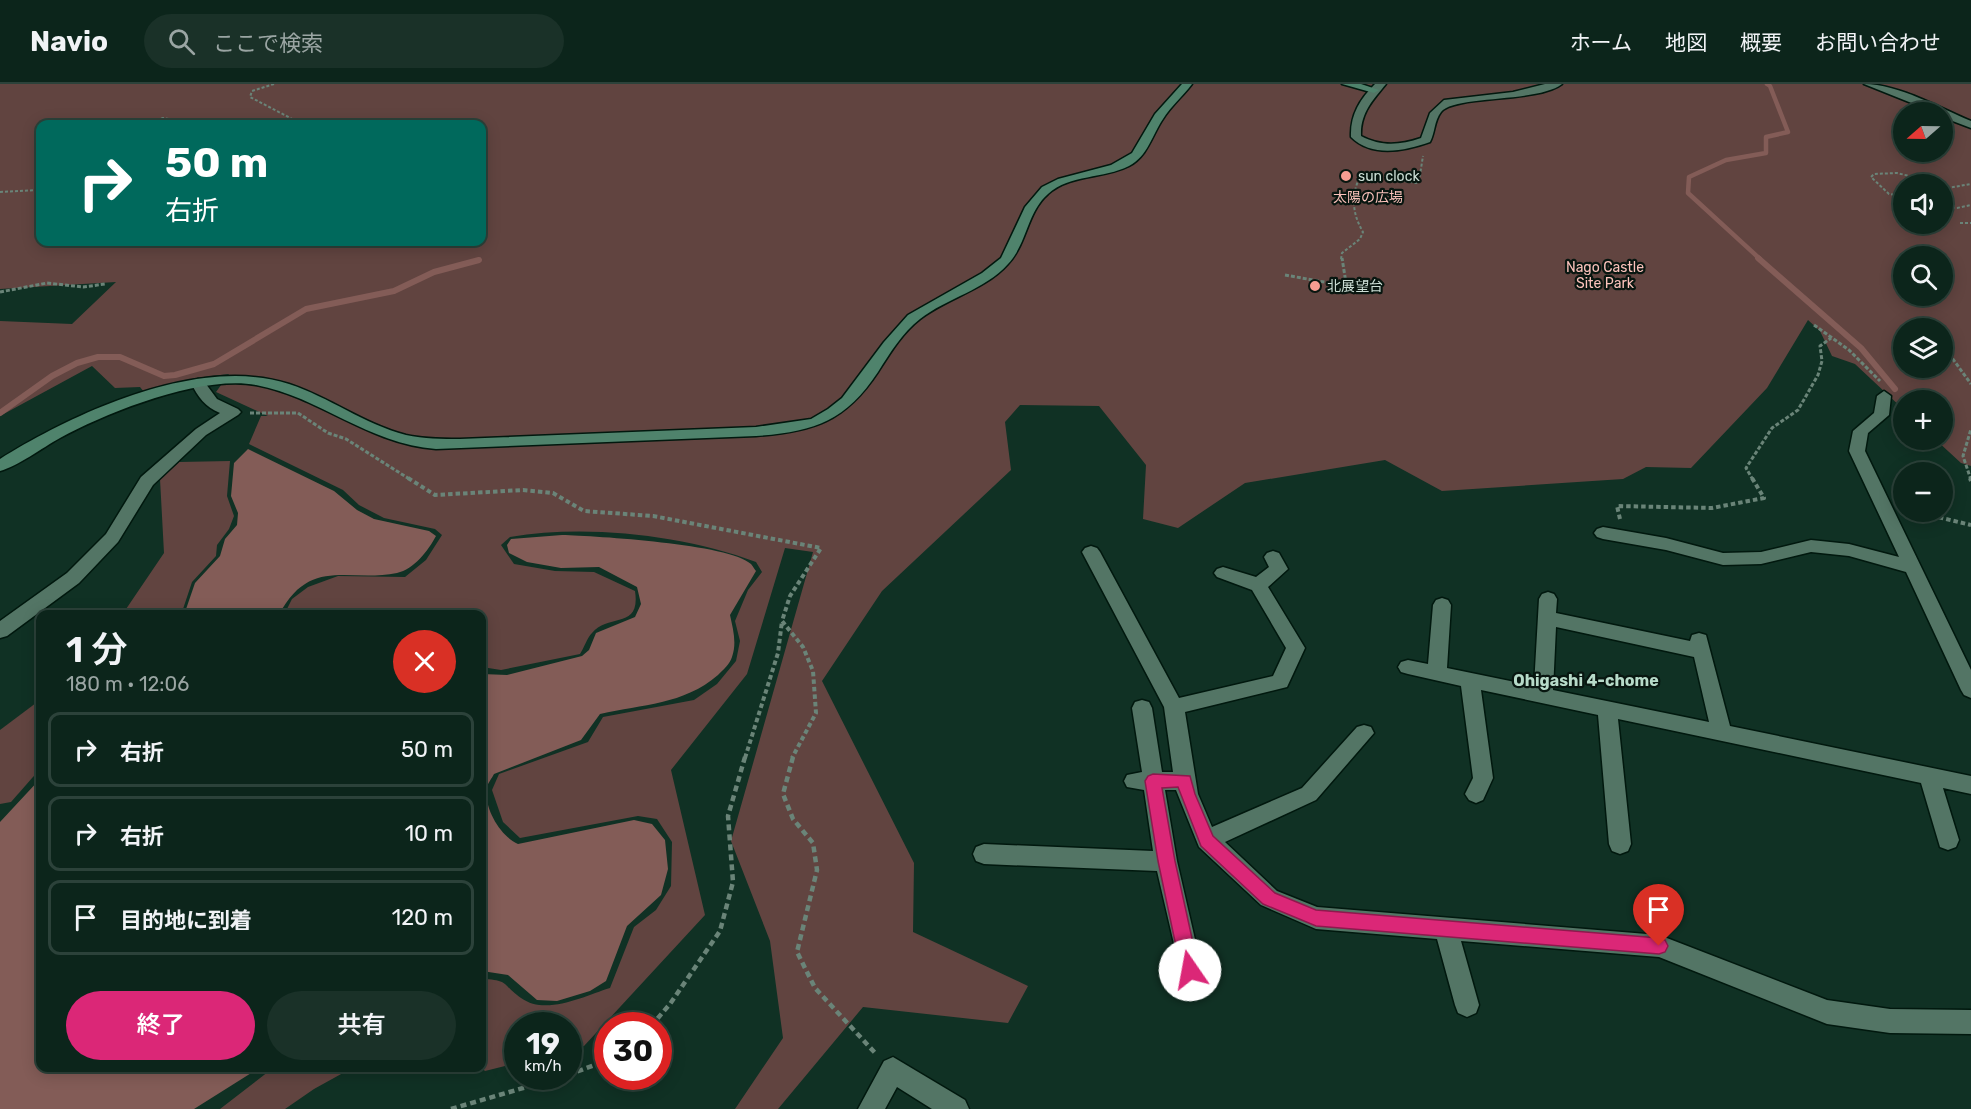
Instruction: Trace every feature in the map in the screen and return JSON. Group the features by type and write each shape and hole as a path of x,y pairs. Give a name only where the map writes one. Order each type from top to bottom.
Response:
{"street":[{"path":"0,466 19,453 65,430 158,394 198,383 223,380 257,381 282,386 386,434 424,443 504,442 726,432 785,428 814,422 846,405 899,331 916,316 998,268 1014,251 1032,204 1047,187 1123,164 1140,153 1157,118 1187,84"},
{"path":"1347,84 1377,87"},
{"path":"1377,87 1359,111 1356,137 1377,147 1396,150 1424,141 1435,111 1440,105 1448,102 1513,95 1557,84"},
{"path":"1869,84 1914,102"},
{"path":"1953,117 1971,124"},
{"path":"198,383 203,395 214,407 233,412"},
{"path":"1884,396 1881,415 1861,431 1857,451 1971,690"},
{"path":"0,631 73,578 112,538 147,481 201,432 233,412"},
{"path":"1603,533 1723,559 1761,558 1811,546 1849,550 1912,567"},
{"path":"1090,552 1174,707 1187,794 1207,840 1269,898 1316,918 1659,946 1827,1012 1890,1021 1971,1022"},
{"path":"1258,585 1280,569 1273,557"},
{"path":"1174,707 1280,682 1296,648 1258,585 1223,573"},
{"path":"1437,673 1442,605"},
{"path":"1542,694 1548,608 1700,645 1722,734"},
{"path":"1408,667 1971,785"},
{"path":"1470,680 1483,778 1476,794"},
{"path":"1142,708 1143,781 1166,861 1190,970"},
{"path":"1607,709 1620,844"},
{"path":"1207,840 1309,794 1364,733"},
{"path":"1929,776 1948,840"},
{"path":"1143,781 1185,781"},
{"path":"984,854 1166,861"},
{"path":"1446,929 1467,1005"},
{"path":"871,1109 892,1070 956,1109"}],"path":[{"path":"274,84 252,91 250,97 294,120"},
{"path":"158,120 163,118 174,120"},
{"path":"1285,275 1335,284 1346,283 1341,263 1342,253 1360,239 1363,232 1351,205 1355,186 1360,176 1419,181 1423,166 1424,141"},
{"path":"1893,195 1886,192 1871,177 1874,174 1901,174"},
{"path":"1953,188 1971,184"},
{"path":"0,192 36,190"},
{"path":"1953,207 1971,206"},
{"path":"1960,223 1971,223"},
{"path":"0,291 47,284 83,287 105,284"},
{"path":"1814,325 1849,350 1880,380 1884,396"},
{"path":"1623,537 1617,506 1712,508 1764,498 1746,468 1772,428 1798,410 1818,375 1822,361 1820,346 1831,338"},
{"path":"1953,359 1971,384"},
{"path":"233,412 298,413 328,433 346,439 435,495 523,490 553,493 584,511 653,516 821,548 790,596 782,621 778,653 737,782 729,816 733,882 720,931 663,1012"},
{"path":"1971,429 1963,456 1971,481"},
{"path":"1953,521 1971,525"},
{"path":"782,621 803,647 813,671 816,712 790,760 783,794 793,819 813,843 817,870 797,952 815,988 859,1038 892,1070"},
{"path":"451,1109 516,1090"}],"green space":[{"path":"0,84 1971,84 1971,466 1961,463 1947,450 1953,450 1953,390 1893,390 1893,400 1855,364 1832,356 1820,331 1808,320 1767,388 1691,468 1646,467 1623,479 1442,491 1385,460 1245,483 1178,528 1143,519 1146,465 1099,406 1020,405 1005,422 1011,470 882,591 822,681 914,863 913,932 1028,986 1008,1023 863,1007 778,1109 735,1109 783,1038 770,941 731,841 813,552 785,548 747,674 671,770 705,915 615,1012 594,1012 594,1035 584,1046 582,1047 582,1012 504,1012 504,1066 486,1071 486,979 501,982 521,998 542,1005 565,1003 610,988 634,927 656,910 671,886 672,842 657,819 638,816 520,838 503,822 492,790 499,774 588,742 603,717 694,700 717,684 736,661 740,641 735,621 748,590 762,572 756,562 698,545 666,539 602,532 540,533 510,537 501,545 514,564 555,571 594,572 635,591 636,603 628,616 606,623 592,633 580,654 501,670 486,668 486,610 286,610 292,599 308,587 338,576 405,577 426,560 442,535 435,529 384,518 359,505 343,490 249,444 261,416 268,416 216,392 229,374 195,378 144,392 140,387 115,388 92,366 0,416 0,321 72,324 116,282 0,289"},
{"path":"230,461 227,496 234,516 229,529 217,545 216,556 192,582 183,610 125,610 164,553 160,479 179,462"},
{"path":"36,703 36,774 11,802 0,804 0,730"},
{"path":"268,1072 345,1072 285,1109 220,1109"}],"shaded area":[{"path":"248,449 334,491 357,510 374,519 429,531 436,536 420,559 403,571 379,575 317,578 304,585 291,597 282,610 186,610 195,583 220,556 225,539 237,525 238,513 231,496 234,463"},
{"path":"562,535 661,542 717,551 738,557 751,564 756,571 730,615 734,636 733,652 730,662 718,675 705,685 677,698 600,714 581,740 494,774 488,784 486,795 486,674 507,675 582,656 589,650 596,633 635,617 641,604 637,587 599,567 561,568 527,562 509,553 507,545 511,539"},
{"path":"36,783 36,1072 253,1072 194,1109 0,1109 0,822"},
{"path":"486,795 490,812 499,828 518,844 634,820 652,824 665,840 668,869 661,895 627,926 606,981 590,991 557,1001 537,1000 508,975 486,972"}],"waterway":[{"path":"1760,259 1688,193 1689,177 1726,160 1766,153 1766,137 1788,132 1770,86 1767,84"},
{"path":"1758,258 1861,348 1895,389"},
{"path":"0,413 52,376 77,363 98,357 120,357 164,376 175,375 214,364 306,309 394,291 434,272 479,260"}],"place":[{"name":"sun clock","path":"1346,176"},
{"name":"北展望台","path":"1315,286"}],"district":[{"name":"Ohigashi 4-chome","path":"1586,680"}],"route":[{"path":"1190,970 1166,861 1153,781 1185,781 1187,794 1207,840 1269,898 1316,918 1659,946"}],"park label":[{"name":"太陽の広場","path":"1368,197"},
{"name":"Nago Castle Site Park","path":"1605,276"}]}
